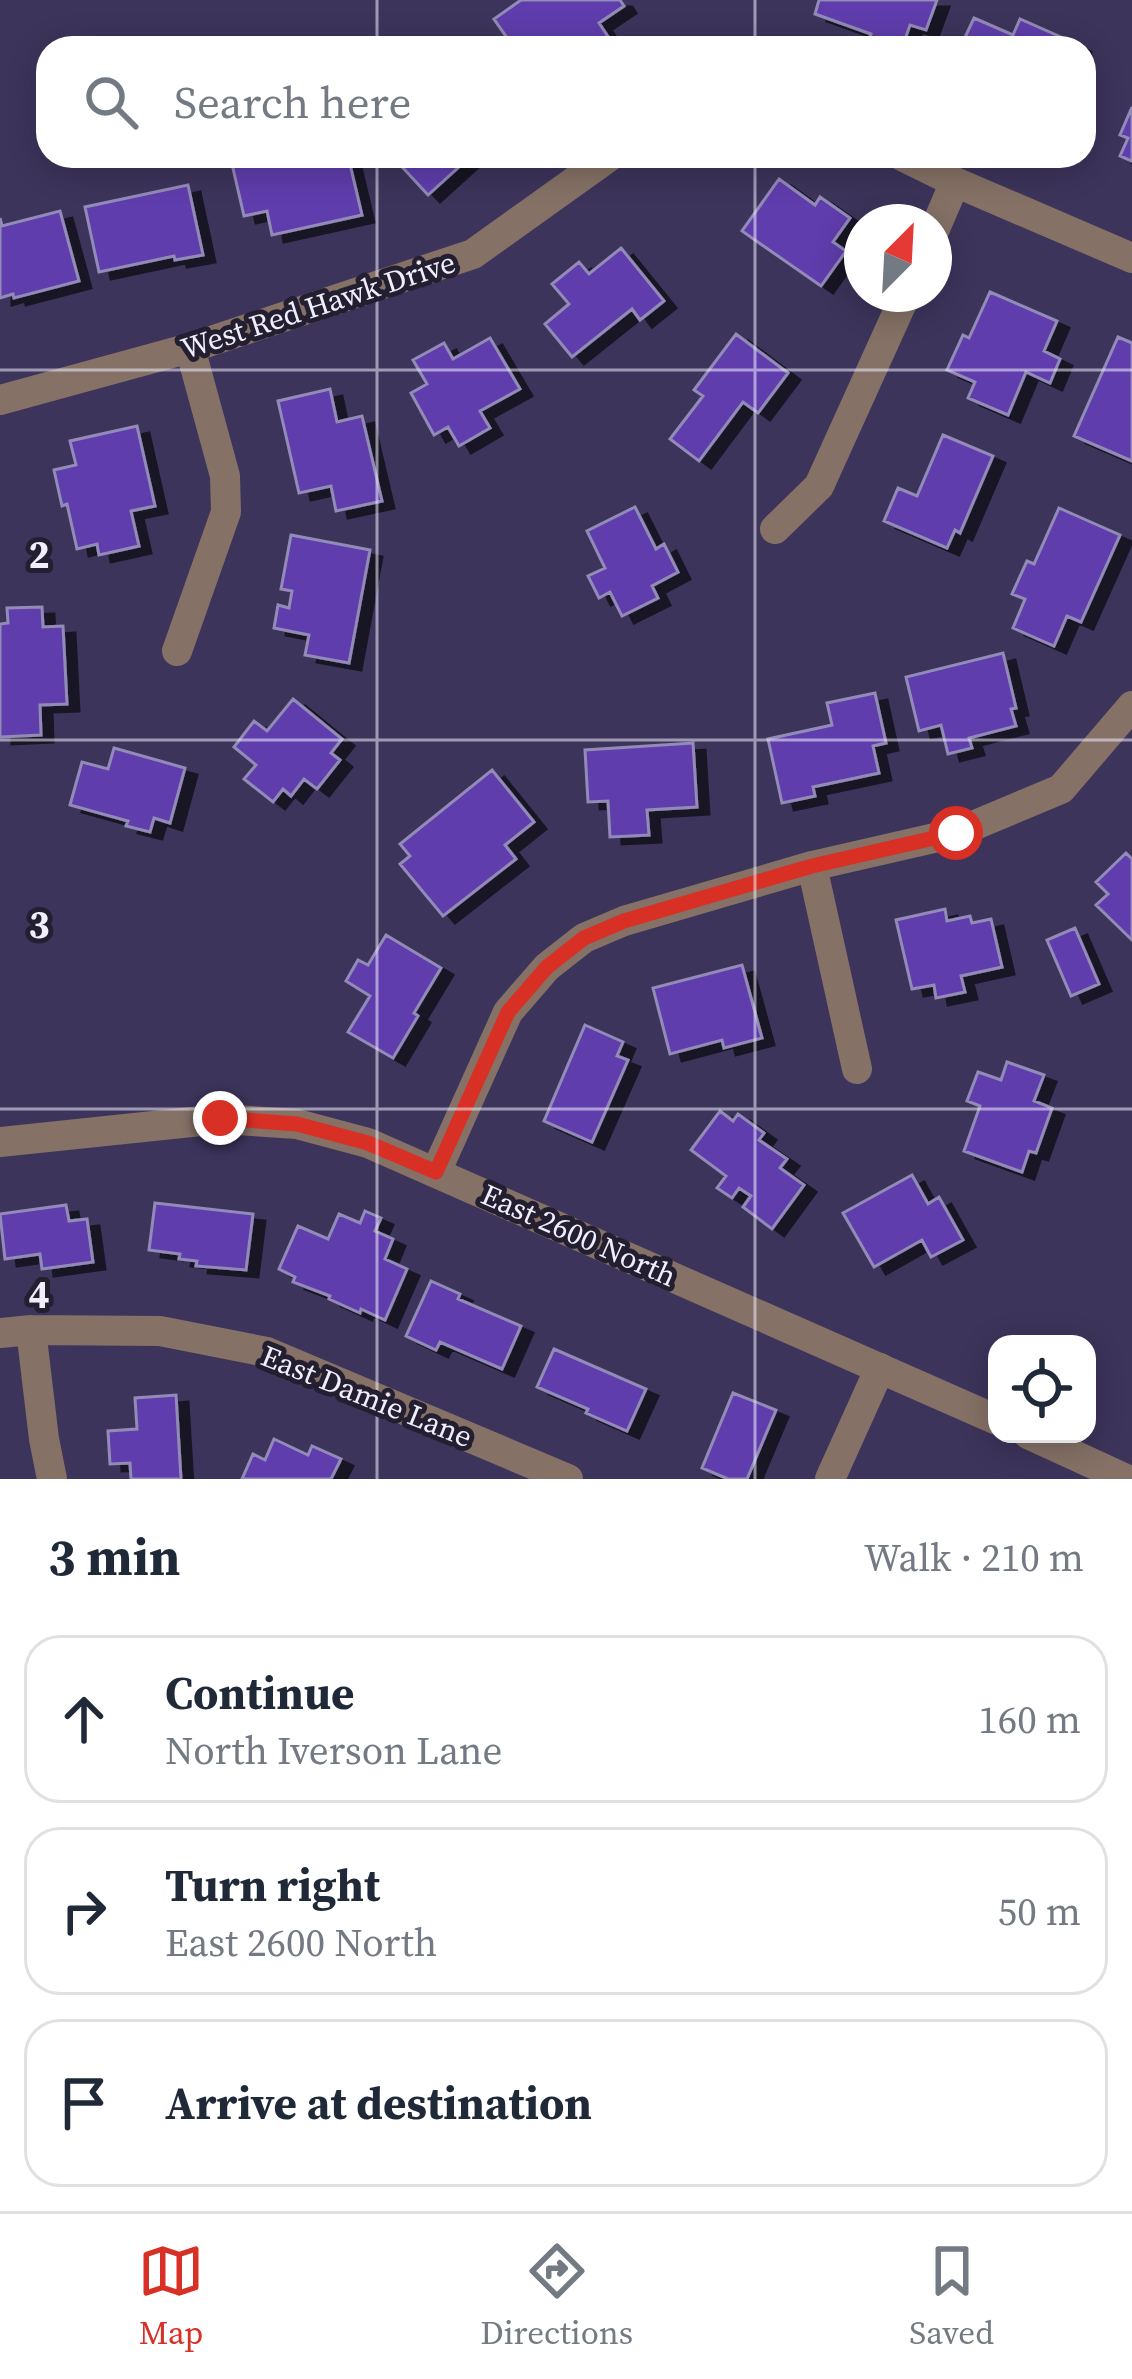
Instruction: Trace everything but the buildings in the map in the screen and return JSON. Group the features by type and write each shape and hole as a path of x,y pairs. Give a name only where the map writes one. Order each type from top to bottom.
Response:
{"street":[{"name":"West Red Hawk Drive","path":"0,400 190,348 473,254 593,168"},
{"path":"927,168 1132,258"},
{"path":"946,204 956,182"},
{"path":"775,529 819,486 898,312"},
{"path":"177,651 226,512 225,476 190,348"},
{"path":"436,1172 508,1012 547,967 584,938 624,921 812,866 956,833 1061,789 1132,706"},
{"path":"812,866 857,1069"},
{"name":"East 2600 North","path":"0,1142 220,1118 297,1124 368,1143 988,1416"},
{"path":"32,1330 52,1479"},
{"name":"East Damie Lane","path":"0,1333 160,1331 267,1352 568,1479"},
{"path":"830,1479 880,1368"},
{"path":"1049,1443 1126,1479"}],"route":[{"path":"220,1118 297,1124 368,1143 436,1172 508,1012 547,967 584,938 624,921 812,866 956,833"}]}
